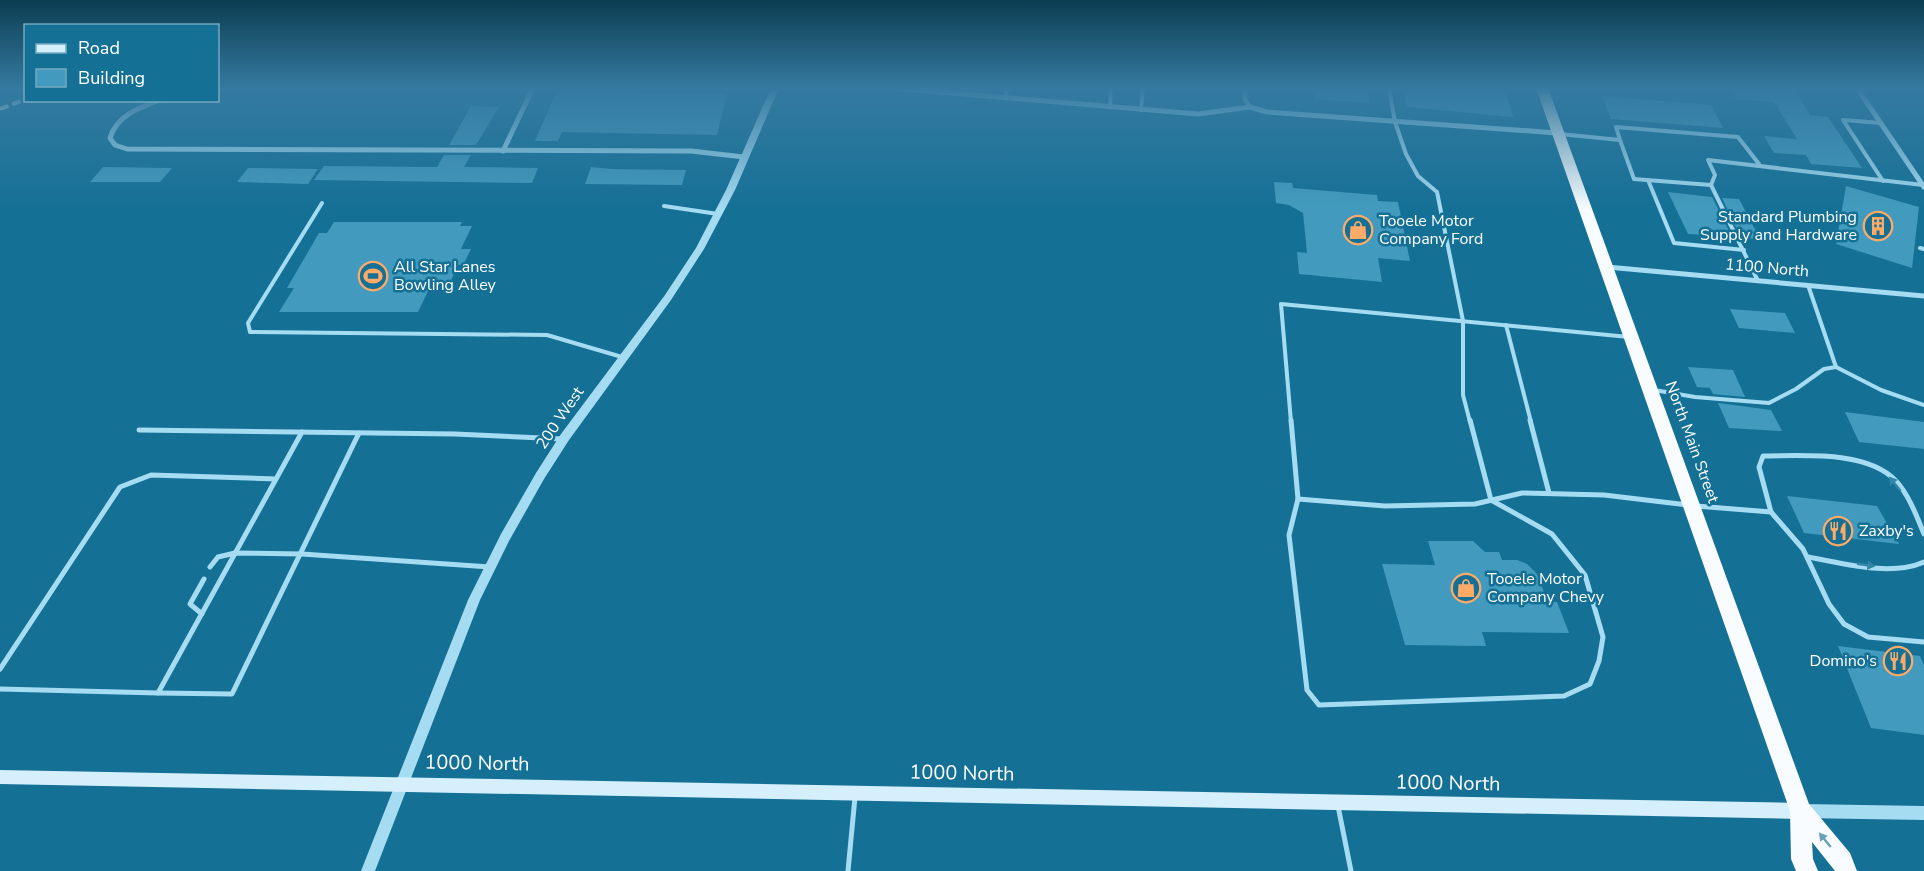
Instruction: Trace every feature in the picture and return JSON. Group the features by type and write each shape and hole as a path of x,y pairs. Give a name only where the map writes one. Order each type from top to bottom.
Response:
{"highway":[{"name":"North Main Street","path":"1555,129 1607,267 1801,811"},
{"path":"1801,811 1802,860 1807,871"},
{"path":"1801,811 1842,861 1846,871"}],"main road":[{"name":"1000 North","path":"0,777 1801,811"}],"street":[{"path":"112,129 110,138 115,145 127,149 691,151 744,157"},
{"path":"503,150 513,129"},
{"name":"200 West","path":"368,871 474,600 490,567 564,439 622,357 666,301 718,214 757,129"},
{"path":"1485,129 1557,134"},
{"path":"1885,129 1923,186"},
{"name":"1100 North","path":"1607,267 1924,296"},
{"name":"1000 North","path":"1801,811 1924,813"}],"lane":[{"path":"1398,129 1406,154 1418,176 1437,192 1463,321 1463,394 1491,500 1552,534 1585,575 1603,637 1590,684 1564,696 1319,705 1307,690 1289,535 1298,498 1281,304 1463,321 1506,326 1632,337"},
{"path":"1617,129 1634,179 1711,185"},
{"path":"1636,129 1738,137 1759,164"},
{"path":"1849,129 1884,182"},
{"path":"1557,134 1620,140"},
{"path":"1711,185 1716,175 1708,160 1759,164 1923,186"},
{"path":"1648,180 1674,243 1744,250"},
{"path":"1711,185 1758,281"},
{"path":"322,203 248,323 250,332 540,334 561,338 622,357"},
{"path":"664,206 718,214"},
{"path":"1808,285 1836,368"},
{"path":"1506,326 1549,493"},
{"path":"1651,390 1695,397 1770,403 1796,389 1824,369 1836,368 1881,390 1924,405"},
{"path":"139,430 564,439"},
{"path":"158,693 302,432"},
{"path":"0,689 232,694 359,433"},
{"path":"1924,534 1895,481 1880,469 1850,459 1763,456 1759,467 1771,512 1796,538 1808,557 1834,617 1846,628 1868,637 1924,642"},
{"path":"0,669 120,487 152,475 276,479"},
{"path":"1298,498 1385,506 1475,504 1522,493 1549,493 1604,495 1771,512"},
{"path":"210,567 218,557 235,554 302,554 490,567"},
{"path":"1808,557 1880,567 1919,566 1924,562"},
{"path":"202,614 190,604 204,579"},
{"path":"848,871 855,792"},
{"path":"1337,801 1351,871"}],"building":[{"path":"458,129 486,129 476,145 449,145"},
{"path":"540,129 719,129 717,135 562,132 558,141 535,141"},
{"path":"1791,129 1836,129 1862,168 1811,164 1806,155 1774,153 1764,136 1797,139"},
{"path":"444,155 471,155 464,167 538,168 532,183 314,180 324,166 437,167"},
{"path":"103,167 172,168 160,182 90,182"},
{"path":"591,167 686,170 682,185 585,184"},
{"path":"248,168 318,169 308,184 237,182"},
{"name":"Tooele Motor Company Ford","path":"1274,182 1292,183 1293,188 1377,195 1378,201 1398,202 1410,261 1378,258 1382,282 1299,274 1297,252 1307,253 1303,213 1289,205 1276,203"},
{"name":"Standard Plumbing Supply and Hardware","path":"1846,186 1919,207 1912,268 1836,244"},
{"path":"1668,192 1712,197 1732,237 1688,234"},
{"path":"1722,198 1739,199 1760,239 1741,238"},
{"name":"All Star Lanes Bowling Alley","path":"334,222 462,222 460,226 472,226 461,249 471,249 463,265 458,265 447,289 429,289 418,312 279,312 294,288 287,288 319,233 327,233"},
{"path":"1730,309 1785,313 1795,333 1739,328"},
{"path":"1688,367 1733,370 1745,397 1713,394 1710,388 1697,387"},
{"path":"1718,403 1771,410 1782,431 1729,428"},
{"path":"1845,412 1924,422 1924,449 1859,442"},
{"path":"1787,496 1877,506 1899,544 1804,533"},
{"name":"Tooele Motor Company Chevy","path":"1428,541 1473,541 1485,552 1499,552 1502,560 1517,560 1527,564 1537,574 1548,602 1557,602 1569,633 1482,632 1486,646 1405,645 1382,564 1435,565"},
{"path":"1838,646 1920,656 1924,665 1924,735 1871,728"}],"place":[{"name":"Standard Plumbing Supply and Hardware","path":"1878,226"},
{"name":"Tooele Motor Company Ford","path":"1358,230"},
{"name":"All Star Lanes Bowling Alley","path":"373,276"},
{"name":"Zaxby's","path":"1838,531"},
{"name":"Tooele Motor Company Chevy","path":"1466,588"},
{"name":"Domino's","path":"1898,661"}]}
